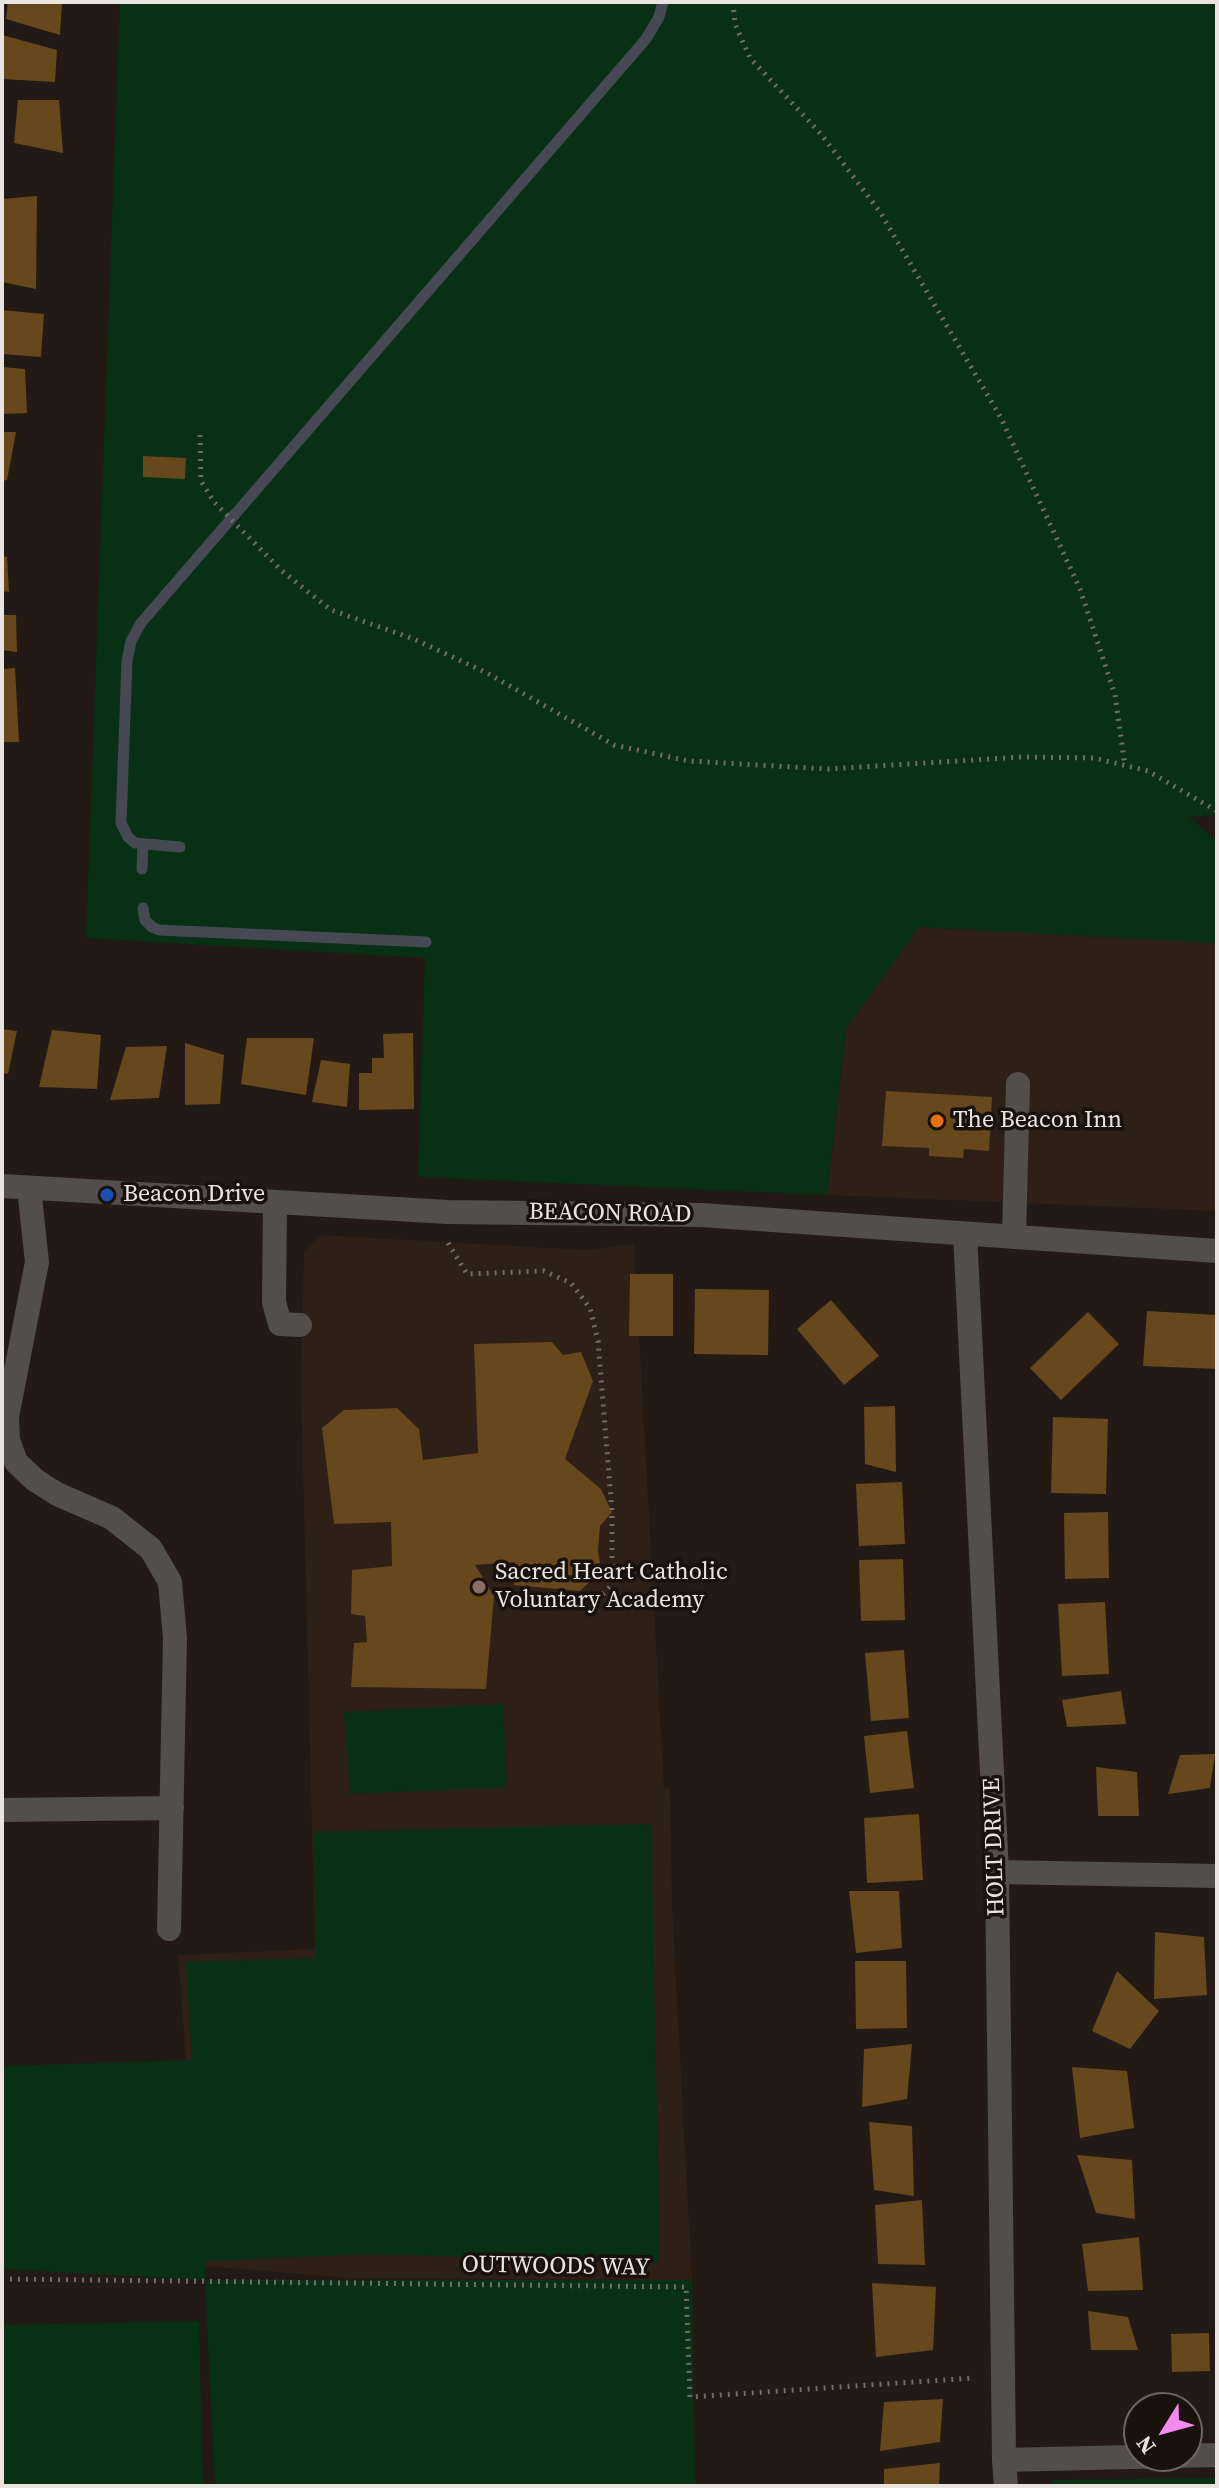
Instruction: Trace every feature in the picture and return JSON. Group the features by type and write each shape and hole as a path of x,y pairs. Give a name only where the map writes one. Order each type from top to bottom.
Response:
{"street":[{"path":"1014,1237 1018,1084"},
{"name":"BEACON ROAD","path":"2,1186 448,1212 701,1215 1217,1251"},
{"path":"29,1188 37,1262 7,1417 8,1440 16,1462 35,1480 57,1494 112,1518 151,1549 170,1582 175,1638 169,1929"},
{"path":"275,1202 274,1302 280,1324 300,1325"},
{"name":"HOLT DRIVE","path":"965,1234 997,1872 1006,2486"},
{"path":"2,1810 172,1808"},
{"path":"997,1872 1217,1876"},
{"path":"1004,2460 1217,2455"}],"path":[{"path":"733,2 735,24 750,58 821,134 880,212 1001,418 1080,589 1115,695 1125,766"},
{"path":"200,435 201,481 214,502 282,571 331,610 414,639 487,673 614,745 689,761 828,769 1023,757 1094,758 1148,771 1217,811"},
{"path":"447,1242 467,1274 544,1271 571,1283 590,1308 598,1341 612,1512 612,1585 591,1606"},
{"name":"OUTWOODS WAY","path":"2,2279 686,2287 690,2397 1003,2376"}],"shaded area":[{"path":"919,927 1217,943 1217,1211 827,1195 846,1029"},
{"name":"Sacred Heart Catholic Voluntary Academy","path":"321,1235 587,1250 634,1244 664,1787 670,1788 672,1904 692,2280 349,2280 201,2266 178,1955 315,1949 301,1386 304,1252"}],"green space":[{"path":"120,2 1217,2 1217,815 1189,817 1217,841 1217,943 919,927 846,1029 827,1195 418,1177 425,958 86,938"},
{"path":"503,1704 507,1787 350,1794 344,1712"},
{"path":"651,1824 660,2263 371,2254 205,2261 205,2280 2,2269 2,2066 192,2060 186,1962 316,1958 314,1832"},
{"path":"205,2280 692,2280 695,2486 215,2486"},
{"path":"199,2321 203,2486 2,2486 2,2325"},
{"path":"1217,2478 1217,2486 1050,2486 1055,2480"}],"building":[{"path":"8,2 62,2 60,35 6,19"},
{"path":"2,35 57,50 55,82 2,79"},
{"path":"18,100 59,100 63,153 14,143"},
{"path":"37,196 36,289 2,282 2,199"},
{"path":"2,310 44,314 41,357 2,354"},
{"path":"2,367 25,369 27,413 2,414"},
{"path":"2,432 16,432 7,480 2,481"},
{"path":"143,456 186,458 185,479 143,477"},
{"path":"2,556 7,557 9,592 2,591"},
{"path":"2,615 16,615 17,652 2,650"},
{"path":"15,668 19,742 2,742 2,669"},
{"path":"2,1029 17,1031 8,1074 2,1073"},
{"path":"52,1030 101,1035 97,1089 39,1087"},
{"path":"413,1033 414,1109 359,1110 359,1073 372,1073 372,1058 384,1058 383,1034"},
{"path":"247,1038 314,1038 306,1095 241,1084"},
{"path":"185,1043 224,1055 220,1104 185,1105"},
{"path":"167,1046 159,1098 110,1100 126,1047"},
{"path":"321,1060 350,1064 347,1107 312,1102"},
{"name":"The Beacon Inn","path":"886,1091 992,1097 989,1151 964,1149 963,1158 929,1156 929,1148 882,1146"},
{"path":"630,1274 673,1274 673,1336 629,1336"},
{"path":"695,1289 769,1290 768,1355 694,1354"},
{"path":"831,1300 879,1356 844,1385 797,1329"},
{"path":"1147,1311 1217,1315 1217,1369 1143,1366"},
{"path":"1088,1312 1119,1344 1061,1400 1030,1368"},
{"path":"552,1342 563,1355 581,1352 593,1381 565,1459 601,1489 612,1512 600,1526 598,1550 601,1571 580,1591 514,1585 515,1562 475,1565 494,1596 486,1689 351,1687 354,1643 367,1642 365,1616 351,1614 352,1570 392,1566 391,1522 334,1524 322,1428 344,1410 397,1408 419,1429 423,1460 478,1453 474,1344"},
{"path":"895,1406 896,1472 865,1464 864,1407"},
{"path":"1053,1417 1108,1419 1106,1494 1051,1493"},
{"path":"902,1482 905,1544 859,1546 856,1484"},
{"path":"1108,1512 1109,1578 1065,1579 1064,1513"},
{"path":"903,1559 905,1620 861,1621 859,1560"},
{"path":"1105,1602 1109,1674 1062,1676 1058,1604"},
{"path":"904,1650 909,1718 871,1721 865,1653"},
{"path":"1121,1691 1126,1724 1067,1727 1062,1700"},
{"path":"907,1731 914,1788 870,1793 864,1736"},
{"path":"1215,1754 1210,1788 1168,1794 1180,1755"},
{"path":"1096,1767 1137,1772 1139,1816 1098,1816"},
{"path":"919,1814 923,1880 867,1883 864,1818"},
{"path":"849,1891 899,1891 902,1948 856,1953"},
{"path":"1155,1932 1204,1937 1207,1995 1154,1999"},
{"path":"855,1961 906,1961 907,2028 856,2029"},
{"path":"1117,1971 1159,2011 1130,2049 1092,2031"},
{"path":"912,2044 907,2099 862,2107 864,2049"},
{"path":"1072,2067 1127,2071 1134,2128 1080,2138"},
{"path":"869,2122 912,2126 914,2196 874,2190"},
{"path":"1077,2155 1132,2160 1135,2219 1096,2213"},
{"path":"922,2200 925,2265 878,2264 875,2205"},
{"path":"1139,2237 1143,2290 1088,2291 1082,2244"},
{"path":"872,2283 936,2287 933,2350 876,2357"},
{"path":"1088,2311 1128,2317 1138,2350 1091,2350"},
{"path":"1209,2333 1210,2371 1172,2372 1171,2334"},
{"path":"943,2399 940,2442 880,2451 884,2402"},
{"path":"940,2463 939,2486 884,2486 884,2469"}],"waterway":[{"path":"180,847 135,843 121,823 127,661 131,641 141,623 646,39 659,17 663,2"},
{"path":"142,869 143,844"},
{"path":"143,908 145,920 159,930 426,942"}],"place":[{"name":"The Beacon Inn","path":"937,1121"},
{"name":"Beacon Drive","path":"107,1195"},
{"name":"Sacred Heart Catholic Voluntary Academy","path":"479,1587"}]}
